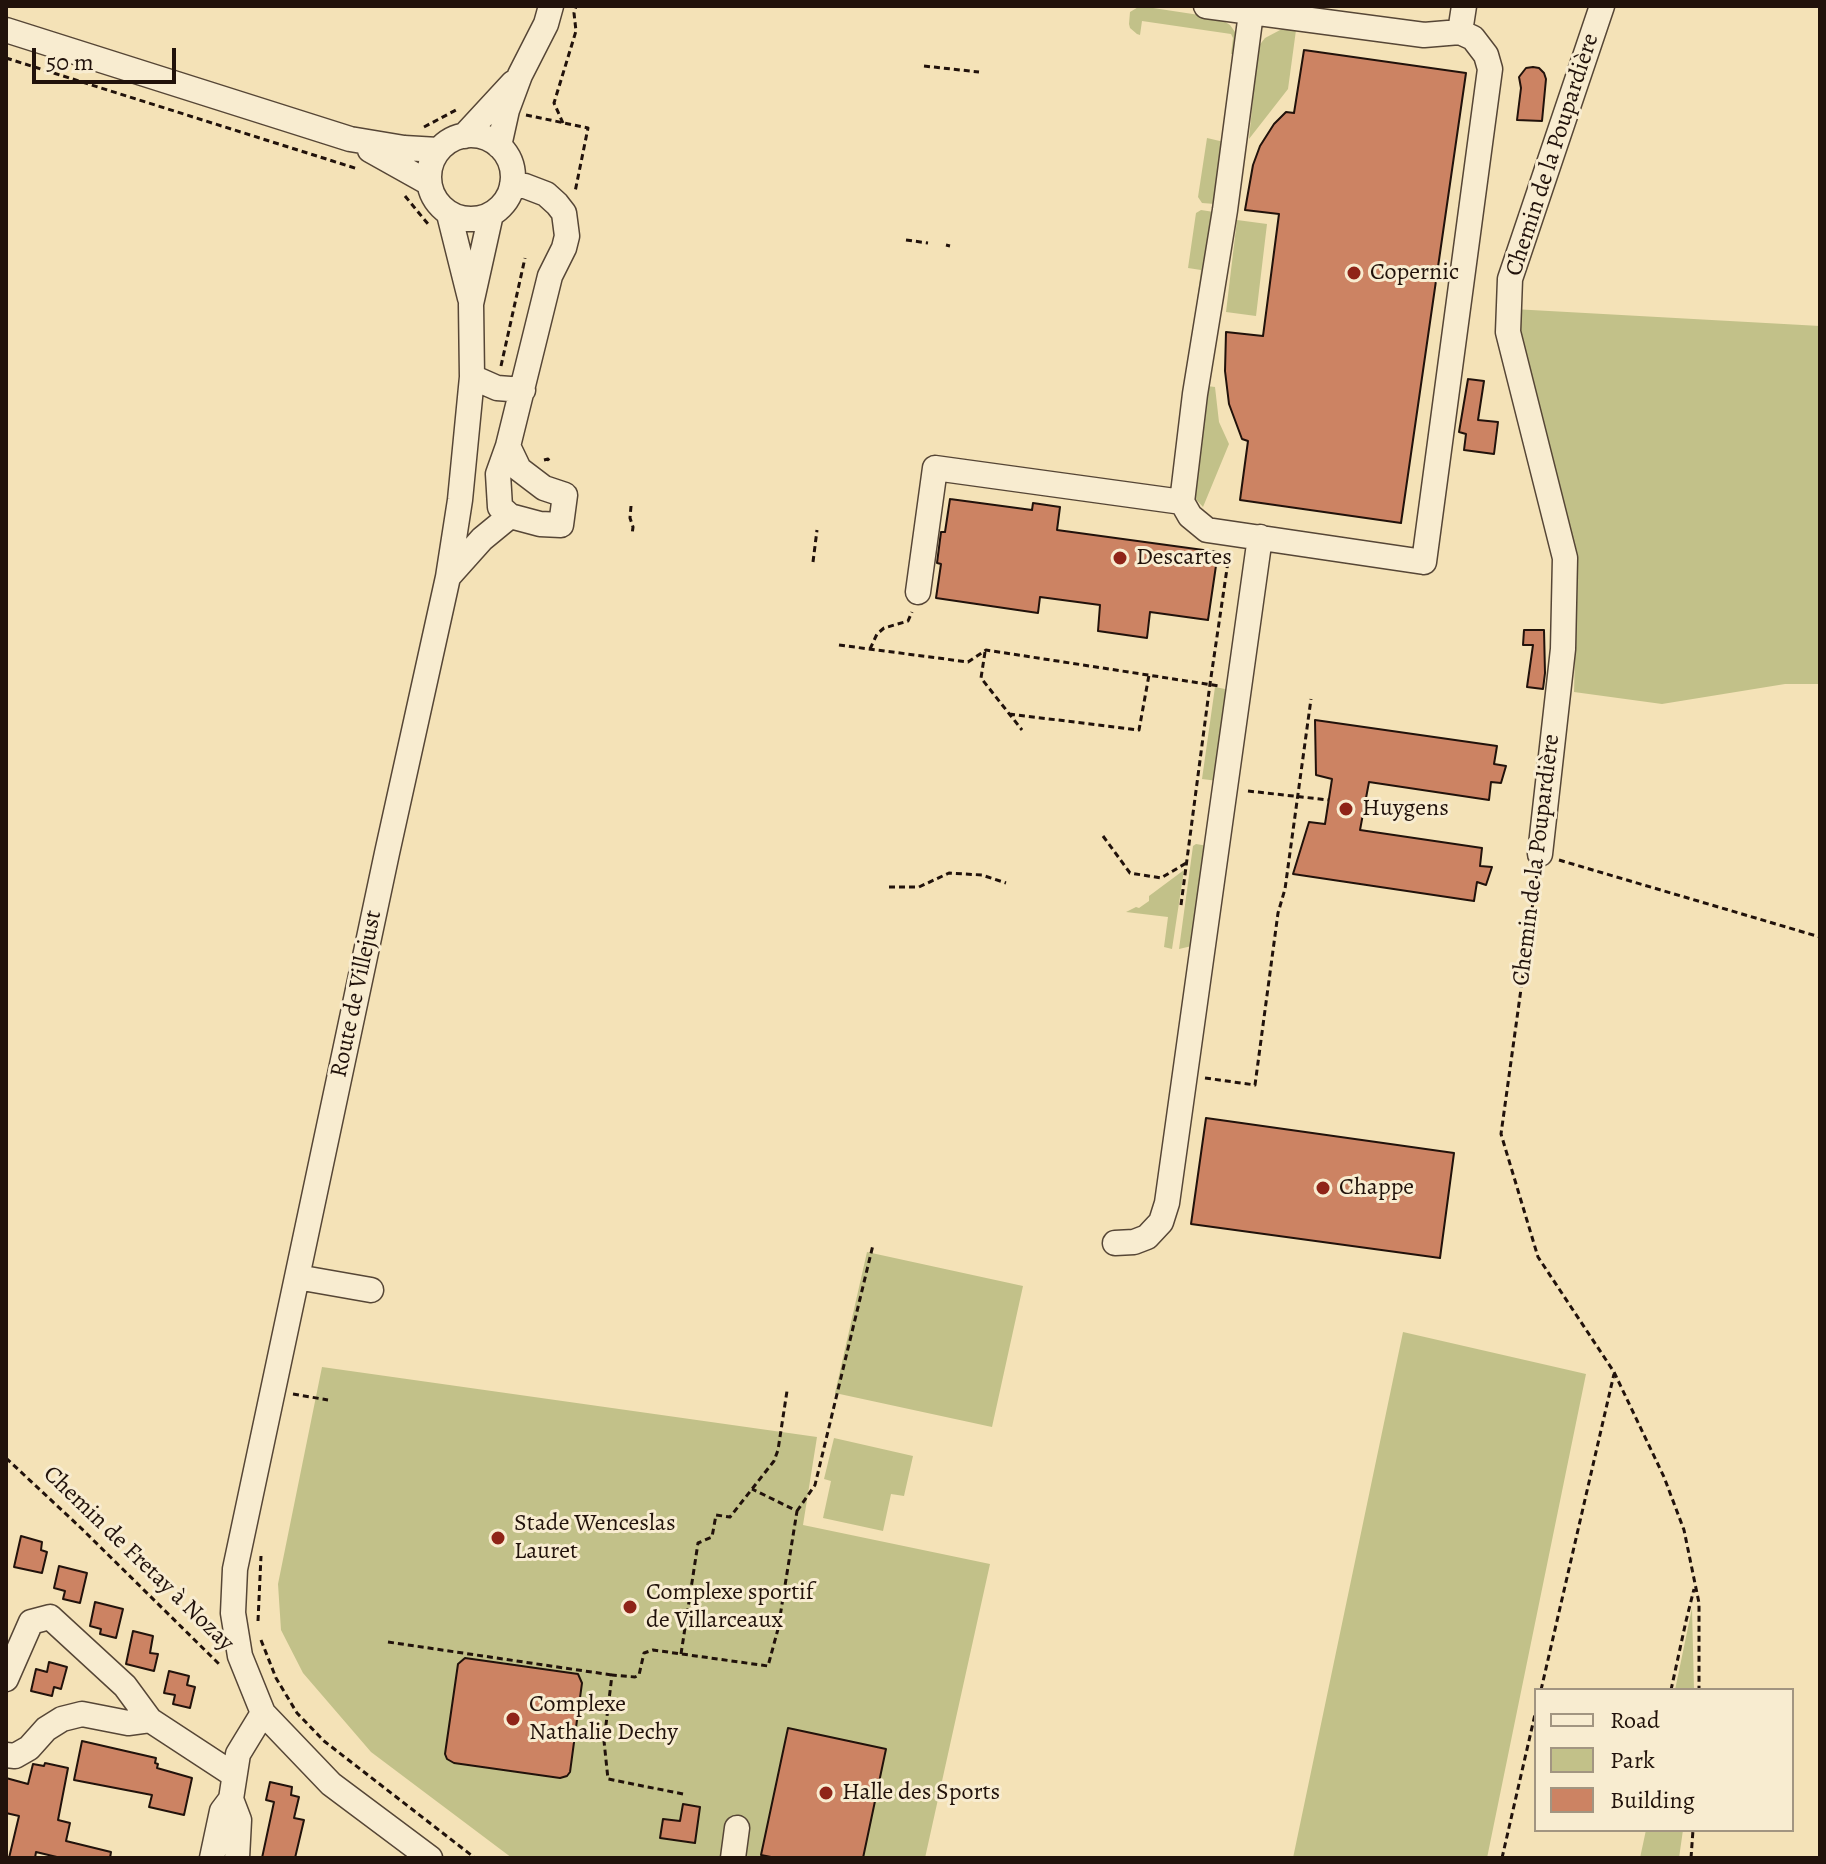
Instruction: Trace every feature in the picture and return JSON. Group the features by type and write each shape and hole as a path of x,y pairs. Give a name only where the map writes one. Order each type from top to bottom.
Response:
{"street":[{"path":"499,146 507,110 520,75 546,24 551,6"},
{"path":"1206,6 1424,35 1460,32 1473,38 1486,55 1490,69 1424,562 1207,530 1190,516 1182,502 1251,13"},
{"path":"1460,32 1464,6"},
{"name":"Chemin de la Poupardière","path":"1540,854 1563,649 1565,558 1508,332 1510,279 1602,6"},
{"path":"6,30 402,157 429,183"},
{"path":"464,136 520,75"},
{"path":"464,136 489,139 499,146 513,171 508,197 501,207 477,219 439,219 439,205 429,183 432,160 438,150 445,143 464,136"},
{"path":"402,157 438,150"},
{"path":"508,446 519,469 544,488 565,495 561,525 540,524 510,516 500,507 498,474 523,390 550,276 567,236 564,213 557,204 546,194 512,185"},
{"name":"Route de Villejust","path":"263,1713 240,1656 233,1613 235,1569 448,577 460,500 472,377 471,304 491,214"},
{"name":"Route de Villejust","path":"439,219 471,304"},
{"path":"472,377 497,388 523,390"},
{"path":"916,598 935,468 1182,502"},
{"path":"448,577 482,539 510,516"},
{"path":"1115,1243 1134,1242 1147,1237 1161,1222 1167,1203 1260,537"},
{"path":"297,1277 371,1290"},
{"path":"6,1679 31,1622 50,1617 125,1686 150,1720 232,1787 239,1820 237,1858"},
{"path":"212,1858 238,1754 263,1713 331,1784 430,1858"},
{"path":"6,1755 15,1756 29,1748 46,1729 62,1719 82,1714 128,1723 150,1720"},
{"path":"733,1858 737,1828"}],"path":[{"path":"563,123 554,103 576,31 576,6"},
{"path":"6,58 364,170"},
{"path":"924,66 979,72"},
{"path":"439,219 392,183 407,136 468,104"},
{"path":"588,128 595,129"},
{"path":"906,240 928,243"},
{"path":"631,506 632,535"},
{"path":"813,562 817,530"},
{"path":"1181,905 1230,558 1224,532"},
{"path":"870,649 877,634 884,628 908,621 916,598"},
{"path":"839,645 968,662 986,650 1239,689"},
{"path":"986,650 981,678 1022,730"},
{"path":"1009,714 1139,730 1149,675"},
{"path":"1186,1068 1193,1076 1255,1085 1311,699"},
{"path":"1225,788 1329,800"},
{"path":"1103,836 1130,873 1161,878 1188,862"},
{"path":"1540,854 1820,937"},
{"name":"Chemin de la Poupardière","path":"1540,854 1501,1134 1538,1257 1614,1372 1664,1477 1684,1530 1699,1603 1699,1688"},
{"path":"889,887 919,887 949,873 982,875 1006,883"},
{"path":"388,1642 635,1677 639,1675 644,1653 653,1650 768,1666 778,1629 797,1511 815,1485 873,1245"},
{"path":"1541,1688 1614,1372"},
{"path":"681,1654 698,1543 712,1537 716,1515 730,1517 774,1461 787,1391"},
{"path":"293,1394 328,1400"},
{"name":"Chemin de Fretay à Nozay","path":"6,1458 219,1664 249,1680"},
{"path":"752,1489 797,1511"},
{"path":"258,1622 262,1548"},
{"path":"1671,1688 1695,1585"},
{"path":"258,1634 276,1678 297,1713 324,1741 475,1858"},
{"path":"612,1675 604,1741 608,1779 683,1794"},
{"path":"1502,1858 1534,1719"},
{"path":"1691,1858 1693,1832"}],"green space":[{"path":"1140,6 1219,18 1235,32 1238,40 1236,54 1231,54 1231,34 1142,21 1140,35 1137,34 1130,28 1130,12"},
{"path":"1282,29 1296,30 1288,89 1249,139 1258,47 1265,38"},
{"path":"1207,138 1224,142 1215,204 1202,203 1198,197"},
{"path":"1201,210 1214,212 1194,325 1201,270 1188,268 1196,213"},
{"path":"1237,220 1267,224 1256,316 1226,312"},
{"path":"1513,309 1820,326 1820,684 1785,684 1662,704 1574,692 1576,616"},
{"path":"1207,386 1215,387 1219,422 1229,444 1203,507 1193,496"},
{"path":"1215,687 1230,690 1218,781 1202,779"},
{"path":"1193,846 1208,846 1196,945 1179,949"},
{"path":"1184,870 1172,949 1164,947 1168,917 1126,912 1149,901 1149,896"},
{"path":"867,1252 1023,1286 992,1427 835,1393"},
{"path":"1403,1332 1586,1374 1487,1858 1293,1858"},
{"name":"Complexe sportif de Villarceaux","path":"322,1367 817,1437 803,1525 990,1564 925,1858 512,1858 371,1752 303,1673 281,1630 278,1584"},
{"path":"834,1438 913,1456 904,1496 891,1494 883,1531 823,1518 831,1481 824,1479"},
{"path":"1692,1608 1694,1688 1675,1688"},
{"path":"1646,1832 1683,1832 1679,1858 1640,1858"}],"building":[{"name":"Copernic","path":"1304,50 1466,73 1401,523 1240,500 1248,441 1242,439 1229,404 1225,371 1226,332 1263,336 1279,214 1245,210 1253,165 1260,146 1286,112 1294,113"},
{"path":"1526,68 1539,68 1546,79 1542,121 1517,120 1521,88 1519,77"},
{"path":"1468,379 1484,381 1478,420 1498,422 1494,454 1464,450 1466,434 1459,432"},
{"name":"Descartes","path":"950,499 1032,510 1033,503 1060,507 1057,530 1218,552 1208,620 1150,612 1147,638 1098,631 1100,605 1040,597 1038,613 936,598 941,564 937,563 941,532 945,532"},
{"path":"1524,630 1544,630 1543,689 1527,687 1533,645 1523,645"},
{"name":"Huygens","path":"1315,720 1497,746 1494,764 1506,766 1501,783 1491,782 1489,800 1369,782 1360,830 1482,848 1480,866 1492,867 1486,885 1477,882 1474,901 1293,874 1309,822 1325,824 1332,779 1316,775"},
{"name":"Chappe","path":"1206,1118 1454,1153 1440,1258 1191,1224"},
{"path":"21,1536 42,1542 41,1550 47,1552 42,1573 14,1567"},
{"path":"59,1566 87,1573 80,1603 63,1599 65,1591 54,1588"},
{"path":"95,1602 123,1609 116,1638 100,1634 101,1629 90,1626"},
{"path":"133,1631 153,1636 150,1653 158,1654 154,1671 126,1664"},
{"name":"Complexe Nathalie Dechy","path":"465,1658 578,1674 582,1683 567,1776 560,1778 454,1763 447,1759 445,1754 458,1664"},
{"path":"49,1662 67,1667 61,1689 54,1687 52,1696 31,1691 36,1669 47,1672"},
{"path":"169,1671 189,1676 187,1685 195,1687 190,1708 173,1704 175,1695 164,1693"},
{"name":"Halle des Sports","path":"788,1728 886,1749 863,1858 776,1858 761,1855"},
{"path":"82,1741 156,1758 157,1768 192,1778 184,1815 149,1807 152,1795 74,1780"},
{"path":"45,1763 68,1768 58,1820 70,1823 66,1841 111,1852 110,1858 61,1858 36,1852 35,1858 9,1858 19,1816 6,1813 6,1778 28,1784 33,1764 44,1766"},
{"path":"270,1782 292,1787 291,1795 299,1797 294,1818 304,1820 295,1858 262,1858 274,1802 266,1800"},
{"path":"683,1804 700,1807 695,1843 660,1838 663,1819 680,1821"}],"place":[{"name":"Copernic","path":"1354,273"},
{"name":"Descartes","path":"1120,558"},
{"name":"Huygens","path":"1346,809"},
{"name":"Chappe","path":"1323,1188"},
{"name":"Stade Wenceslas Lauret","path":"498,1538"},
{"name":"Complexe sportif de Villarceaux","path":"630,1607"},
{"name":"Complexe Nathalie Dechy","path":"513,1719"},
{"name":"Halle des Sports","path":"826,1793"}]}
